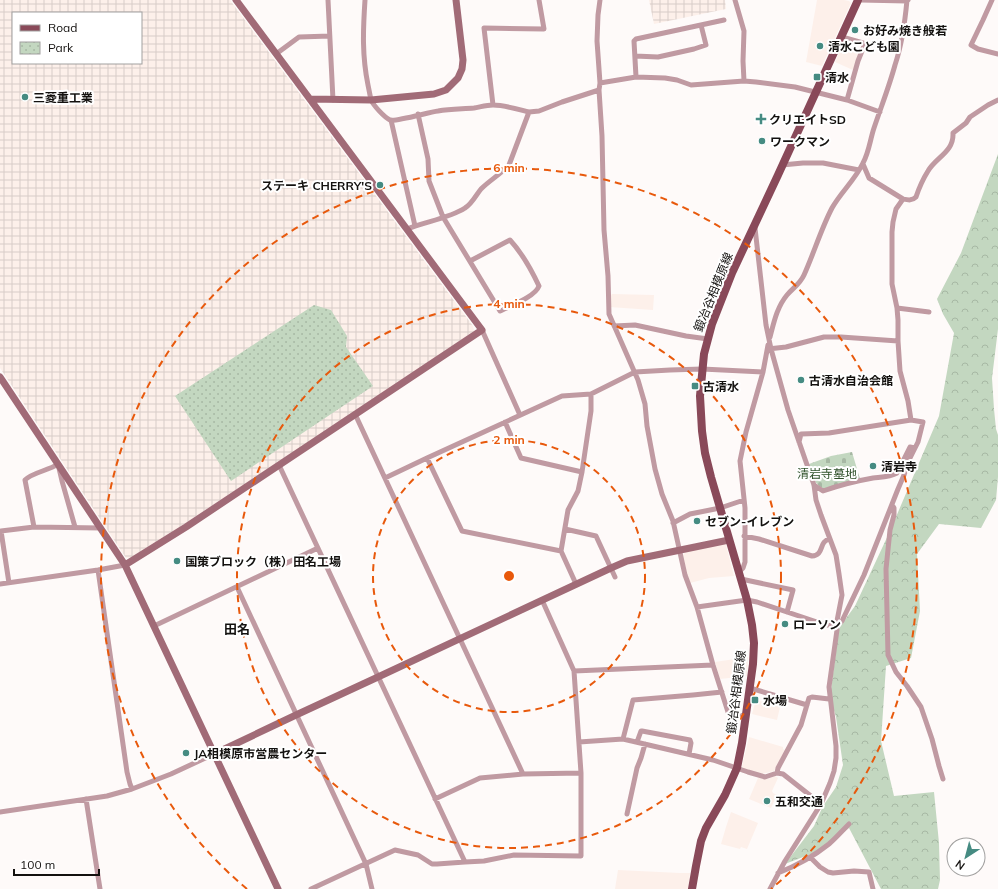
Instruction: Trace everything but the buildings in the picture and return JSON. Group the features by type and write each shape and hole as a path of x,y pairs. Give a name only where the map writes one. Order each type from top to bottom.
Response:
{"main road":[{"name":"鍛冶谷相模原線","path":"692,889 701,841 706,828 725,795 737,768 750,688 754,643 747,600 705,453 700,403 702,369 708,339 718,308 754,225 859,0"}],"street":[{"path":"236,0 482,330 520,415"},
{"path":"328,0 333,100"},
{"path":"365,0 363,33 364,58 371,100 374,105 391,120 437,111 493,105 528,112 539,111 599,90"},
{"path":"310,100 371,100 434,94 446,90 458,78 462,69 463,60 456,0"},
{"path":"493,105 484,28 544,29 539,0"},
{"path":"600,0 597,31 602,136 604,230 608,276 609,314 635,372 644,400 655,469 662,494 673,523 685,575 697,607 728,712 746,717"},
{"path":"735,0 744,31 744,81"},
{"path":"769,339 779,306 788,293 800,282 818,238 833,207 863,164 896,64 904,26 907,0 859,0"},
{"path":"992,0 971,45 978,49 998,54"},
{"path":"636,77 634,41 636,39 724,20"},
{"path":"635,56 658,57 706,45 701,25"},
{"path":"276,54 299,37 330,36"},
{"path":"842,36 863,43 864,46 858,61 847,100"},
{"path":"600,82 636,77 671,79 691,85 744,81 795,87 847,100 880,112"},
{"path":"863,164 869,178 903,199 909,201 914,199 927,172 949,149 953,139 953,133 966,123 970,117 998,100"},
{"path":"407,229 466,208 480,190 510,165 528,112"},
{"path":"418,114 428,159 429,181 443,217 500,311 538,291 539,286 528,263 518,248 510,240 470,261"},
{"path":"391,120 415,226"},
{"path":"782,166 803,163 824,163 860,170"},
{"path":"903,199 896,209 892,232 892,284 897,308 900,371 908,401 911,420"},
{"path":"754,225 769,339 769,349 741,453 740,470 745,508 745,562 740,576 793,590 787,612"},
{"path":"897,308 929,312"},
{"path":"614,326 635,325 708,339"},
{"path":"0,584 125,565 186,527 482,330"},
{"path":"769,349 786,347 824,337 898,341"},
{"path":"769,349 799,444 814,485 816,500 836,555 842,595 836,626 837,630 829,687 829,699 835,740 836,758 834,771 821,804 778,873 770,889"},
{"path":"385,478 562,396 591,394 635,372 702,369 762,372"},
{"path":"0,377 4,388 58,464 125,565 278,889"},
{"path":"576,584 561,551 568,510 578,491 582,472 591,411 591,394"},
{"path":"355,414 523,774"},
{"path":"697,607 747,600 826,625 836,626 842,621 864,575 909,460 918,442 923,422 911,420 829,433 801,434 799,444"},
{"path":"505,422 521,458 582,472"},
{"path":"814,485 824,492 857,481 894,475 897,473 910,446 914,448"},
{"path":"427,458 462,531 561,551"},
{"path":"34,527 25,480 29,476 52,468 58,464"},
{"path":"58,464 75,527"},
{"path":"279,465 465,862"},
{"path":"673,523 690,514 720,508 744,500"},
{"path":"892,504 894,508 894,515 890,530 886,569 888,655 896,672 921,707 943,779"},
{"path":"9,583 0,531 34,527 101,528"},
{"path":"565,529 596,536 615,577"},
{"path":"744,536 812,556 817,556 820,554 823,543 826,539 830,539"},
{"path":"0,812 107,796 132,789 171,774 296,714 627,561 729,540"},
{"path":"154,626 318,548"},
{"path":"98,570 127,772 132,789"},
{"path":"237,587 366,864 372,889"},
{"path":"311,889 395,850 418,855 432,864 484,861 514,855 581,856 581,773 574,670 542,600"},
{"path":"574,670 713,665"},
{"path":"750,688 807,706"},
{"path":"623,739 633,700 722,692"},
{"path":"777,773 778,768 801,725 809,698 812,696 829,699"},
{"path":"637,742 641,731 690,740 691,746 689,754"},
{"path":"579,742 623,739 713,760 765,777 777,773 783,774 821,804"},
{"path":"627,814 637,768 646,744"},
{"path":"435,799 480,778 523,774 581,773"},
{"path":"86,799 100,889"},
{"path":"778,873 810,858 830,843 849,824"},
{"path":"810,858 828,872 869,872 873,889"}],"shaded area":[{"path":"0,0 230,0 473,326 474,331 398,383 178,528 130,558 126,558 0,368"},
{"path":"649,0 725,0 726,9 654,24"},
{"name":"清水こども園","path":"817,0 844,0 851,3 822,66 806,62"},
{"path":"843,44 854,48 853,50 860,53 853,70 835,62"},
{"path":"612,294 654,295 653,310 609,307 610,296"},
{"path":"724,544 726,545 734,576 709,578 690,583 683,555 685,552"},
{"path":"748,657 747,676 720,679 715,662"},
{"path":"756,700 780,707 777,720 752,714"},
{"path":"749,737 783,747 785,750 774,771 762,774 744,769 742,766"},
{"path":"775,776 778,778 772,791 777,795 771,808 749,799 758,778 768,779"},
{"path":"731,812 758,823 747,849 741,847 740,849 721,844"},
{"path":"618,870 690,873 688,889 615,889"}],"green space":[{"path":"998,154 998,329 992,378 996,429 998,435 998,477 996,500 981,528 939,524 917,554 920,611 911,658 886,666 881,741 894,796 934,792 939,843 940,880 938,889 881,889 849,828 824,849 785,864 814,826 823,806 836,787 843,765 836,717 830,697 839,628 855,606 890,531 939,416 954,333 943,314 937,299 961,253"},
{"path":"314,305 331,310 347,336 346,347 373,386 231,481 175,396"},
{"name":"清岩寺墓地","path":"852,452 860,479 825,489 818,485 811,472 809,464 831,456"}],"place":[{"name":"お好み焼き般若","path":"855,30"},
{"name":"清水こども園","path":"820,46"},
{"name":"清水","path":"817,77"},
{"name":"三菱重工業","path":"25,97"},
{"name":"クリエイトSD","path":"761,119"},
{"name":"ワークマン","path":"762,141"},
{"name":"ステーキ CHERRY'S","path":"380,185"},
{"name":"古清水自治会館","path":"801,380"},
{"name":"古清水","path":"695,386"},
{"name":"清岩寺","path":"873,466"},
{"name":"セブン-イレブン","path":"697,521"},
{"name":"国策ブロック（株）田名工場","path":"177,561"},
{"name":"ローソン","path":"785,624"},
{"name":"水場","path":"755,700"},
{"name":"JA相模原市営農センター","path":"186,753"},
{"name":"五和交通","path":"767,801"}],"district":[{"name":"田名","path":"237,629"}]}
